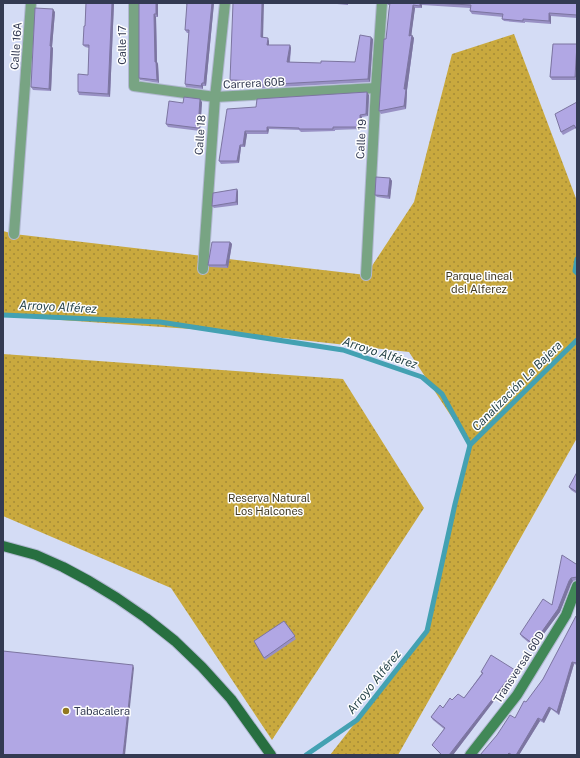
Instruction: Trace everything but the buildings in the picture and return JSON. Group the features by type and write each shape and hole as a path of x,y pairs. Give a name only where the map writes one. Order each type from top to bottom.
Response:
{"main road":[{"path":"3,546 36,555 63,567 117,598 146,618 175,641 207,672 231,699 269,753"}],"street":[{"name":"Calle 16A","path":"14,234 31,3"},
{"name":"Calle 17","path":"134,3 134,86"},
{"name":"Calle 18","path":"203,269 215,97 225,3"},
{"name":"Calle 19","path":"366,275 382,3"},
{"name":"Carrera 60B","path":"134,86 215,97 376,88"},
{"name":"Transversal 60D","path":"470,755 517,695 566,615 577,586"}],"green space":[{"name":"Parque lineal del Alferez","path":"514,34 577,201 577,438 398,755 330,755 427,631 470,445 409,352 220,331 3,316 3,231 14,234 366,275 414,202 452,54"},
{"name":"Reserva Natural Los Halcones","path":"3,354 343,379 424,508 272,740 171,588 3,516"}],"waterway":[{"name":"Canalización La Bajera","path":"577,259 575,271 577,273"},
{"name":"Arroyo Alférez","path":"3,315 160,322 343,350 422,377 442,394 470,445 455,504 427,631 357,720 306,755"},
{"name":"Canalización La Bajera","path":"470,445 577,340"}],"place":[{"name":"Tabacalera","path":"66,711"}]}
